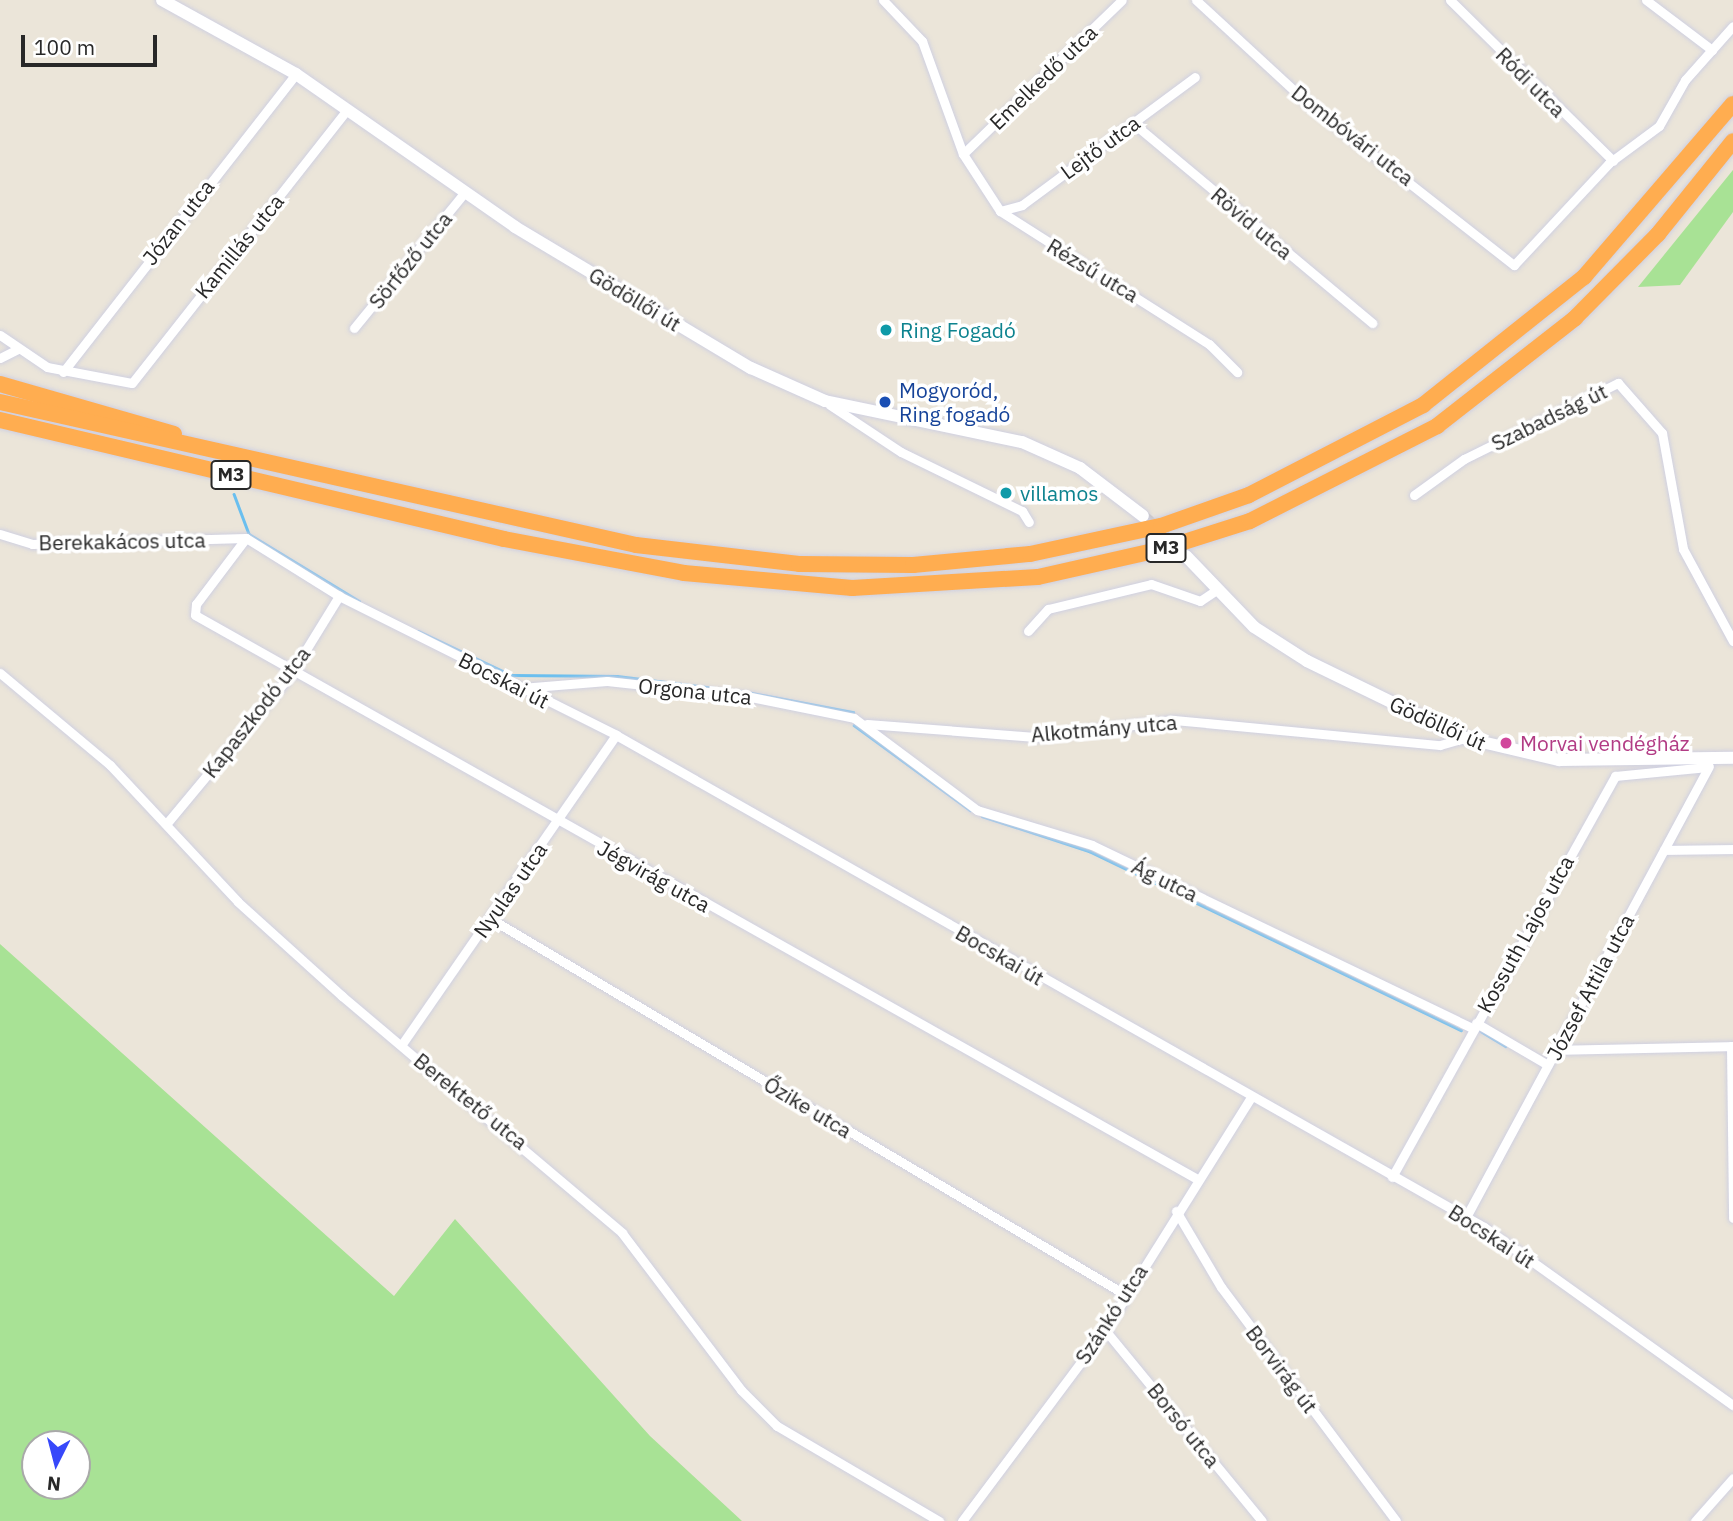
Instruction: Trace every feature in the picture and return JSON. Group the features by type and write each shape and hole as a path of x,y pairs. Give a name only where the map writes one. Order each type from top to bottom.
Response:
{"highway":[{"name":"M3","path":"0,402 550,529 746,560 940,564 1118,536 1286,478 1453,384 1584,277 1733,104"},
{"name":"M3","path":"0,420 504,539 684,573 852,589 1038,577 1162,550 1250,521 1344,478 1437,426 1575,318 1658,234 1733,141"},
{"path":"0,384 91,406 242,459"}],"main road":[{"name":"Gödöllői út","path":"162,0 296,74 465,192 751,369 825,401 1022,442 1080,468 1143,516"},
{"name":"Gödöllői út","path":"1186,556 1215,591 1254,627 1307,661 1465,738 1559,760 1711,763 1733,758"}],"street":[{"name":"Rézsű utca","path":"883,0 922,41 963,154 1000,211 1153,306 1237,372"},
{"name":"Emelkedő utca","path":"963,154 1122,0"},
{"name":"Dombóvári utca","path":"1196,0 1311,106 1514,265 1613,161"},
{"name":"Ródi utca","path":"1450,0 1613,161"},
{"path":"1646,0 1712,50"},
{"path":"1613,161 1659,126 1685,80 1733,26"},
{"name":"Józan utca","path":"62,372 296,74"},
{"name":"Lejtő utca","path":"1000,211 1022,205 1195,77"},
{"name":"Kamillás utca","path":"62,372 132,383 347,110"},
{"name":"Rövid utca","path":"1132,123 1372,323"},
{"name":"Sörfőző utca","path":"354,328 465,192"},
{"path":"0,335 18,349 62,372"},
{"path":"0,358 18,349"},
{"name":"Szabadság út","path":"1413,495 1464,459 1618,383 1662,433 1683,549 1733,641"},
{"path":"825,401 901,452 1022,511 1030,522"},
{"name":"Berekakácos utca","path":"0,534 32,544 246,538"},
{"name":"Bocskai út","path":"246,538 339,596 616,735 1250,1099 1466,1217 1732,1404"},
{"name":"Jégvirág utca","path":"246,538 196,604 195,615 291,674 1197,1179"},
{"path":"1028,631 1048,608 1151,584 1200,601 1215,591"},
{"name":"Kapaszkodó utca","path":"167,823 291,674 339,596"},
{"name":"Berektető utca","path":"0,673 110,765 238,902 622,1233 741,1390 777,1426 939,1521"},
{"name":"Orgona utca","path":"521,688 572,680 621,682 800,704 866,724"},
{"name":"Alkotmány utca","path":"866,724 1035,737 1174,720 1440,745 1465,738"},
{"name":"Ág utca","path":"866,724 977,810 1092,845 1474,1026 1548,1065"},
{"name":"Nyulas utca","path":"402,1045 616,735"},
{"name":"Kossuth Lajos utca","path":"1392,1177 1615,776 1711,763"},
{"name":"József Attila utca","path":"1466,1217 1711,763"},
{"path":"1664,850 1733,849"},
{"name":"Őzike utca","path":"491,919 1126,1295"},
{"path":"1556,1050 1732,1046 1733,1219"},
{"name":"Szánkó utca","path":"962,1521 1105,1329 1176,1211 1250,1099"},
{"name":"Borvirág út","path":"1176,1211 1221,1287 1396,1521"},
{"name":"Borsó utca","path":"1105,1329 1262,1521"},
{"path":"1695,1521 1733,1478"}],"green space":[{"path":"1733,170 1733,212 1680,285 1638,287"},
{"path":"0,944 394,1296 455,1219 650,1436 742,1521 0,1521"}],"waterway":[{"path":"234,494 249,534 359,601"},
{"path":"418,631 511,675 617,676 740,691"},
{"path":"747,692 853,712"},
{"path":"854,725 970,810"},
{"path":"982,816 1089,851 1461,1030"},
{"path":"1479,1030 1506,1046"}],"tunnel":[{"path":"1143,516 1186,556"}],"place":[{"name":"Ring Fogadó","path":"886,330"},
{"name":"Mogyoród, Ring fogadó","path":"885,402"},
{"name":"villamos","path":"1006,493"},
{"name":"Morvai vendégház","path":"1506,743"}]}
